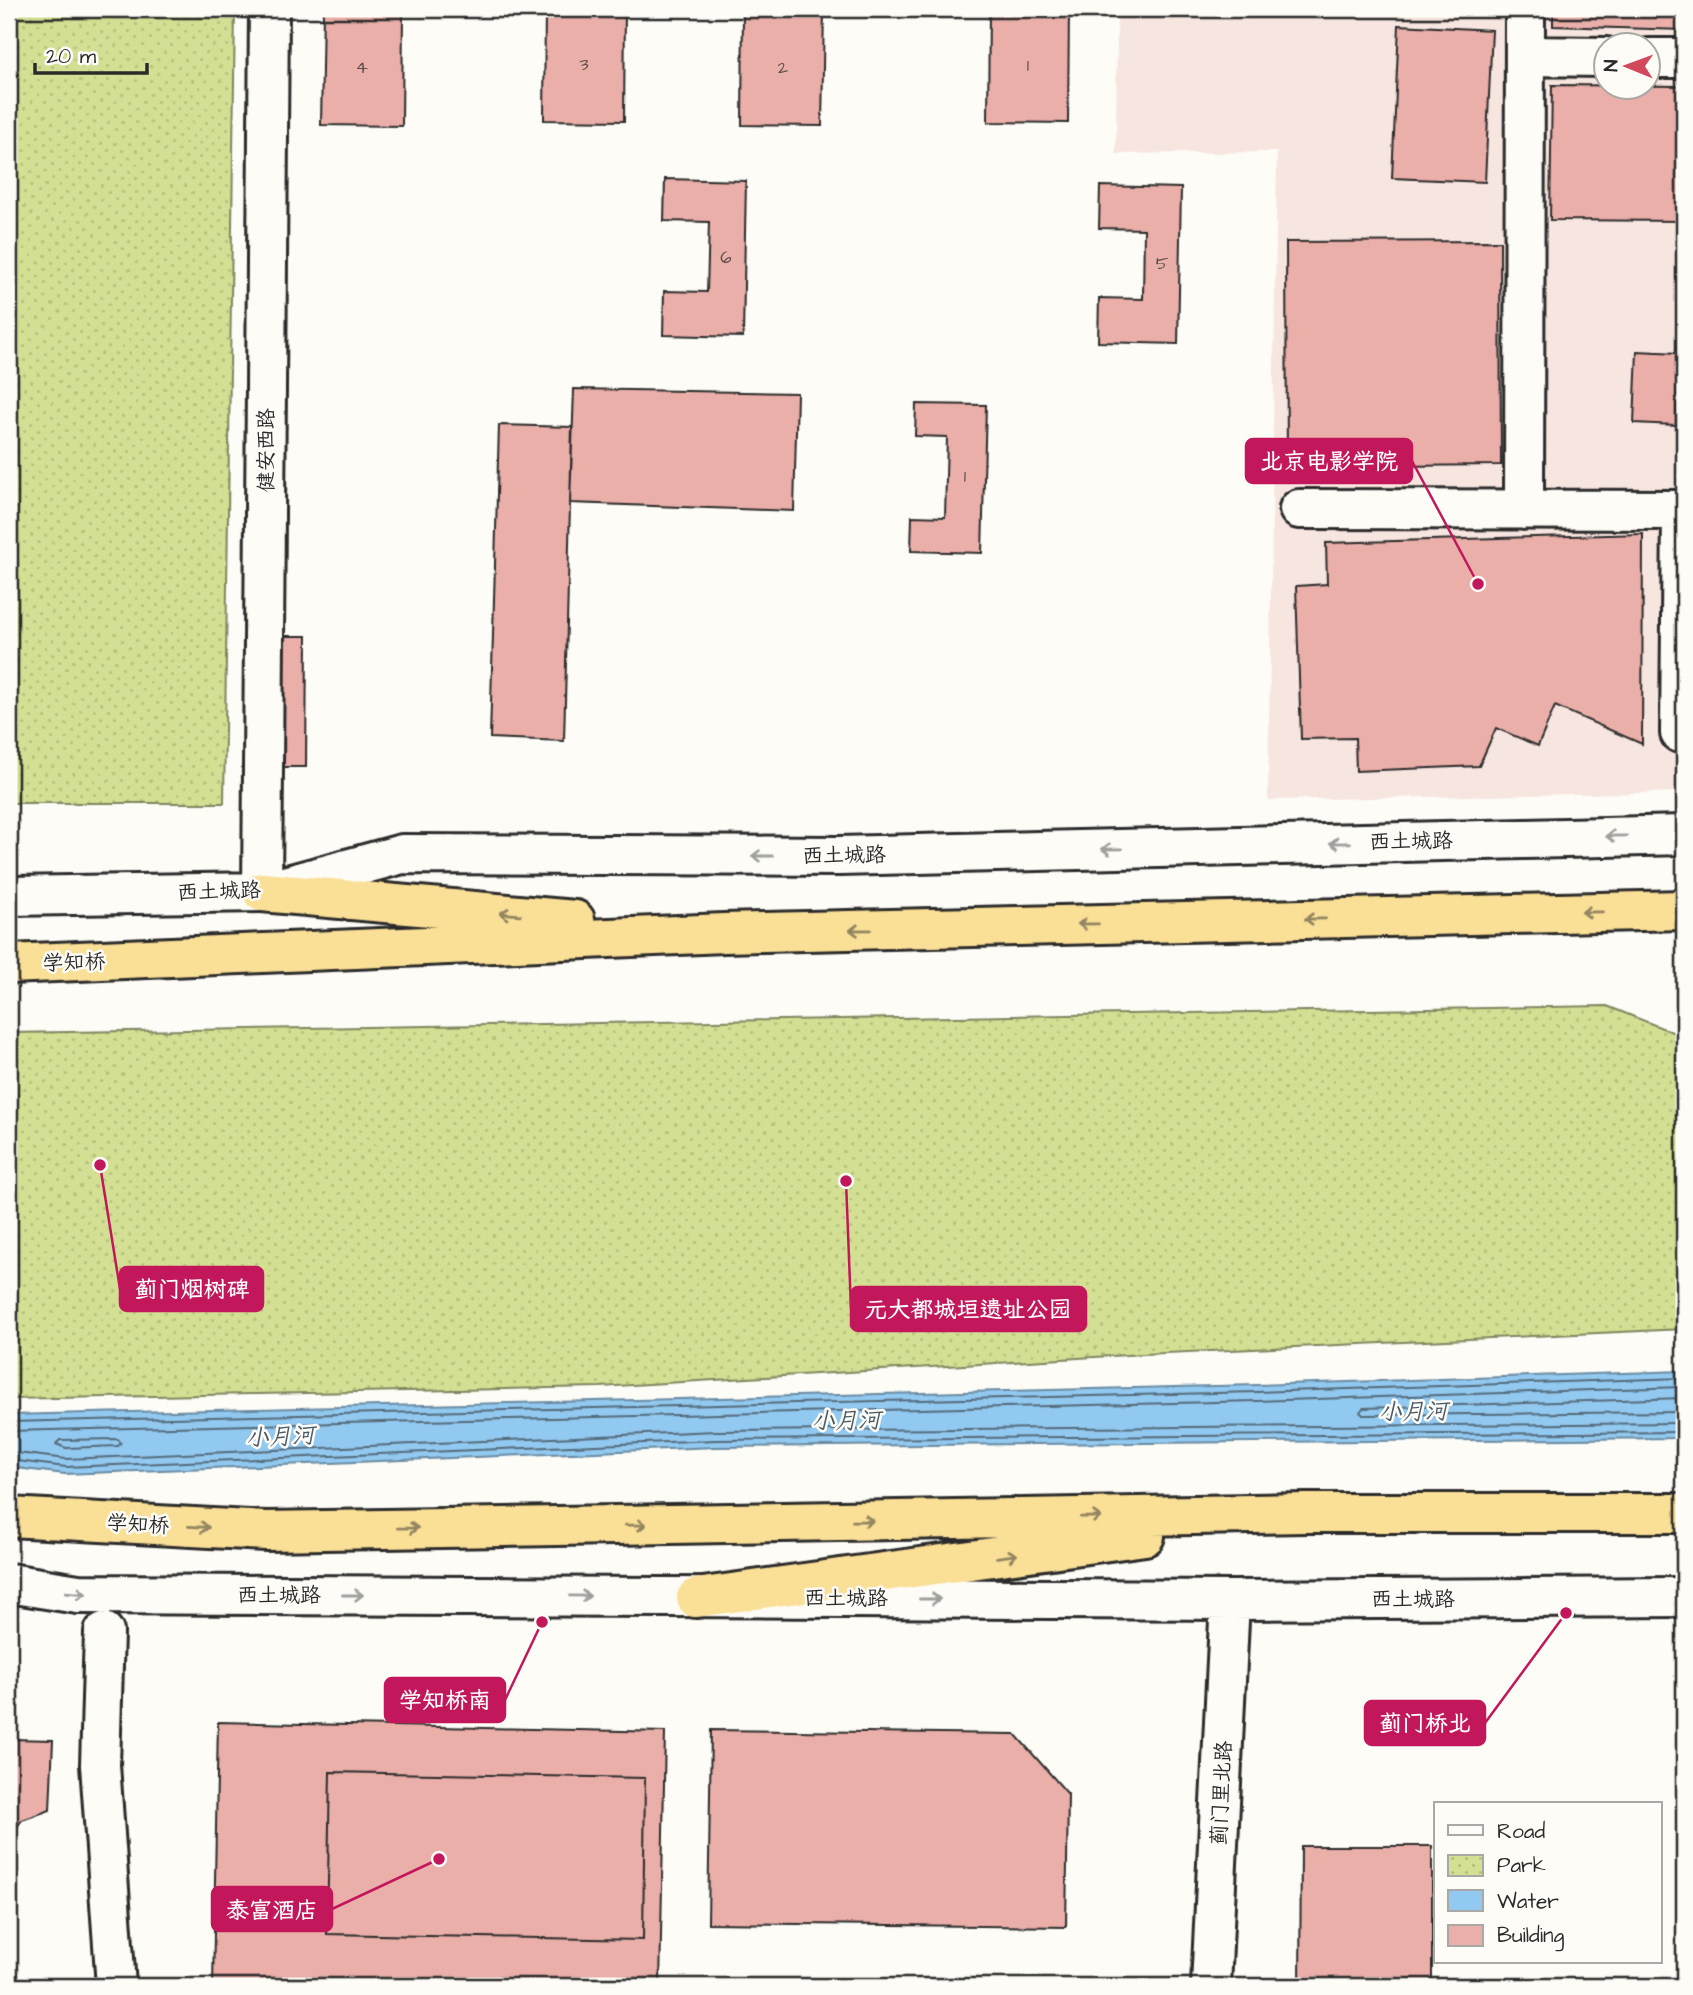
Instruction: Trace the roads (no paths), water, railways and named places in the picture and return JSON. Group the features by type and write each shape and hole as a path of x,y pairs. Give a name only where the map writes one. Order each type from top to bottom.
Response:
{"highway":[{"path":"262,892 724,933 1684,910"},
{"name":"学知桥","path":"9,964 724,933"},
{"path":"696,1598 1306,1513 1684,1513"},
{"name":"学知桥","path":"9,1517 267,1531 1306,1513"}],"street":[{"name":"健安西路","path":"262,892 269,9"},
{"path":"1524,510 1525,9"},
{"path":"1525,56 1592,57"},
{"path":"1662,58 1684,58"},
{"path":"1299,509 1683,510 1680,733"},
{"name":"西土城路","path":"9,896 262,892 402,854 839,856 1684,835"},
{"name":"西土城路","path":"9,1584 78,1594 1230,1600 1684,1597"},
{"name":"蓟门里北路","path":"1211,1986 1230,1600"},
{"path":"104,1632 100,1765 116,1986"}],"water":[{"name":"小月河","path":"1684,1371 1684,1438 716,1447 65,1474 9,1467 9,1415 1257,1385"}],"place":[{"name":"北京电影学院","path":"1478,584"},
{"name":"蓟门烟树碑","path":"100,1165"},
{"name":"元大都城垣遗址公园","path":"846,1181"},
{"name":"蓟门桥北","path":"1566,1613"},
{"name":"学知桥南","path":"542,1622"},
{"name":"泰富酒店","path":"439,1859"}]}
